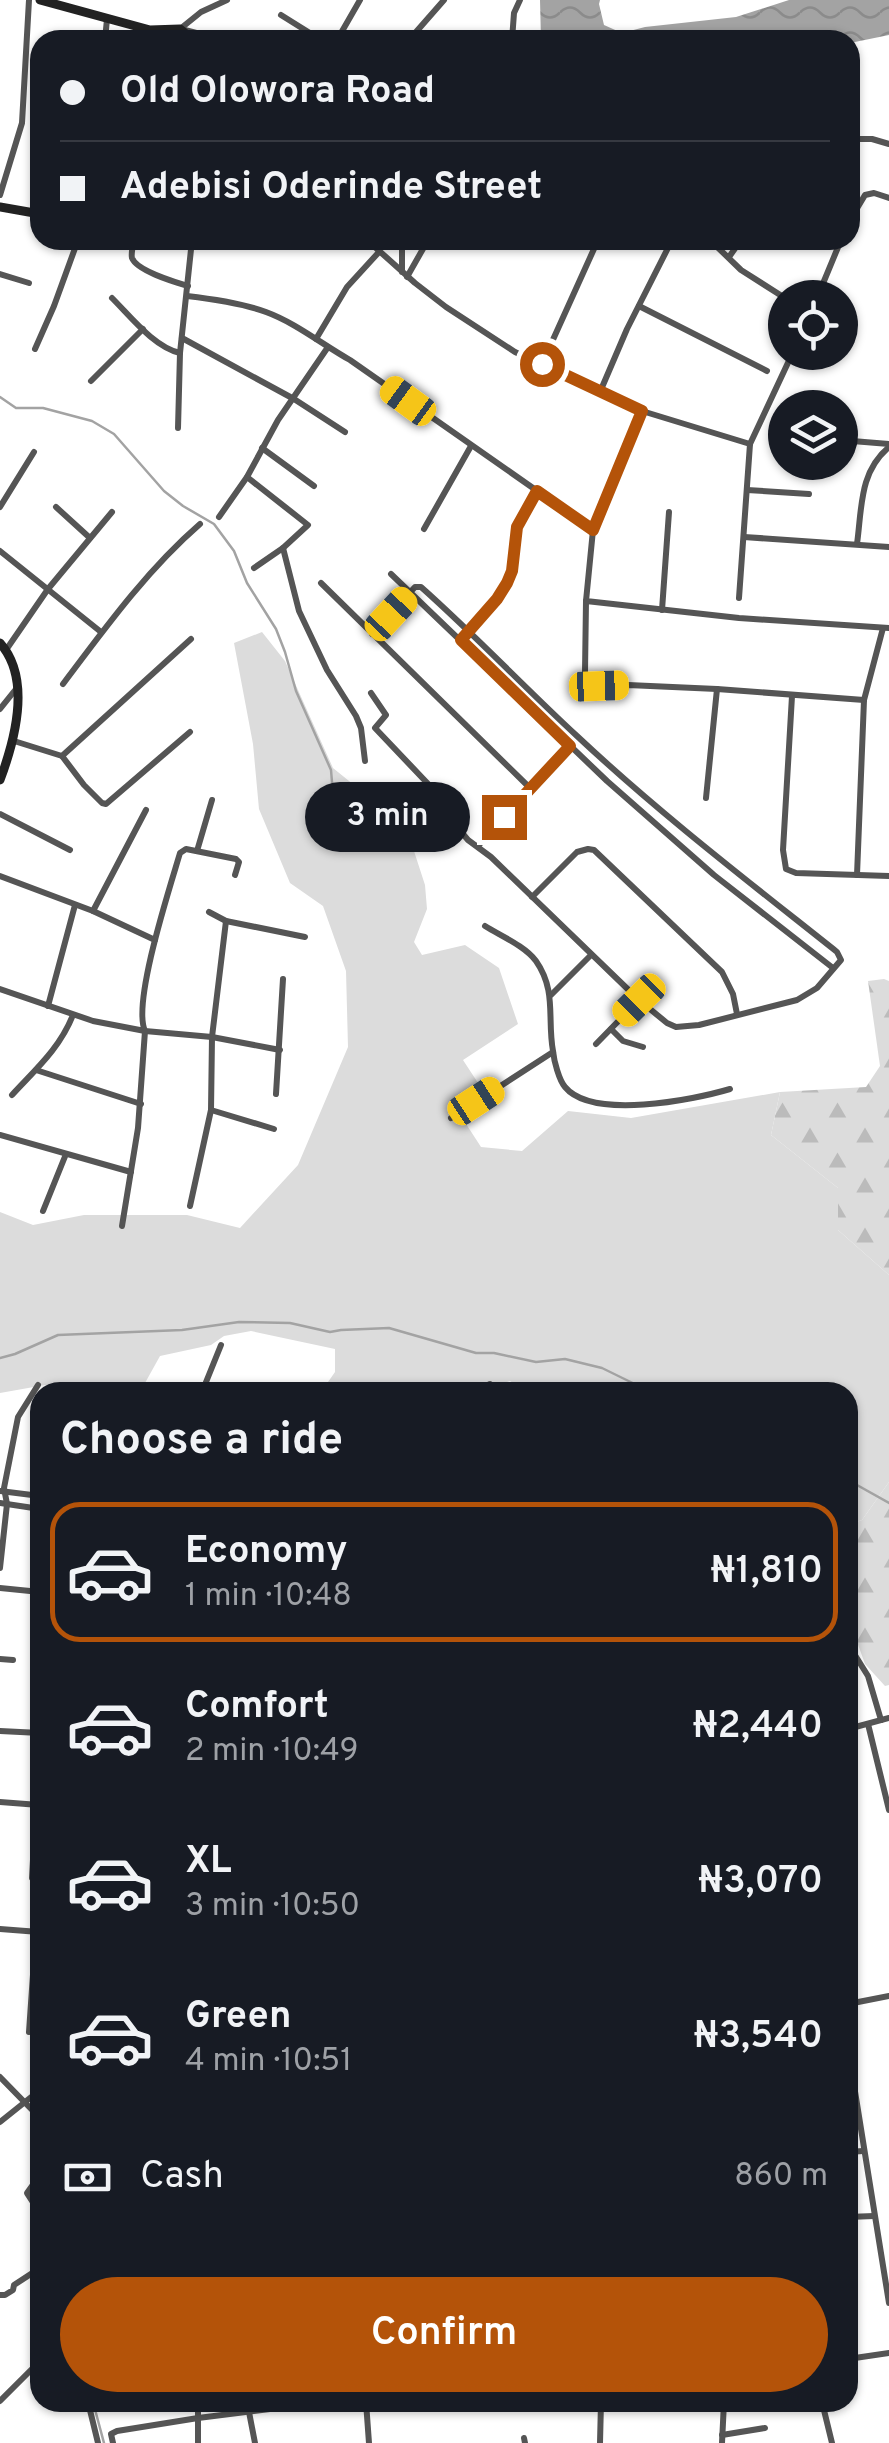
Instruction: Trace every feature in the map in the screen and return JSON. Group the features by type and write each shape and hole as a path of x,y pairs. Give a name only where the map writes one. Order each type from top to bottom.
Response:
{"street":[{"path":"0,195 22,122 30,0"},
{"path":"40,0 150,30 187,30"},
{"path":"180,28 227,0"},
{"path":"342,30 360,0"},
{"path":"418,30 444,0"},
{"path":"513,30 520,0"},
{"path":"280,15 305,30"},
{"path":"107,30 108,19"},
{"path":"860,139 889,144"},
{"path":"860,203 865,195 874,193 889,198"},
{"path":"1,210 30,213"},
{"path":"35,349 74,250"},
{"path":"133,250 136,262 148,271 188,286"},
{"path":"178,428 180,353 191,250"},
{"path":"403,250 404,274"},
{"path":"404,274 421,250"},
{"path":"542,364 593,250"},
{"path":"600,392 667,250"},
{"path":"721,250 768,288"},
{"path":"729,257 734,250"},
{"path":"824,280 837,250"},
{"path":"316,340 347,286 379,251 490,338 642,411 750,444"},
{"path":"0,274 30,283"},
{"path":"187,296 265,312 316,340 593,530"},
{"path":"112,298 170,351 180,353"},
{"path":"639,306 767,370"},
{"path":"90,382 143,329"},
{"path":"182,338 294,398 345,432"},
{"path":"219,517 328,347"},
{"path":"739,598 750,444 785,370"},
{"path":"642,411 593,530 585,672 592,683 864,700"},
{"path":"858,442 889,446"},
{"path":"424,529 471,446"},
{"path":"857,544 867,476 877,457 889,446"},
{"path":"262,448 314,486"},
{"path":"0,507 34,452"},
{"path":"247,477 307,523 306,529 284,548 254,568"},
{"path":"747,490 809,494"},
{"path":"461,640 507,583 517,527 537,491"},
{"path":"56,507 90,538"},
{"path":"0,780 18,718 12,661 3,647 112,512"},
{"path":"662,610 669,512"},
{"path":"64,684 162,559 200,524"},
{"path":"744,537 889,547"},
{"path":"284,548 298,610 327,670 356,716 365,761"},
{"path":"0,551 102,632"},
{"path":"391,574 607,781 714,874 833,968"},
{"path":"322,584 530,788"},
{"path":"371,693 386,715 376,730 431,787 459,830 667,1023 676,1027 699,1025 797,1000 810,994 841,960 837,952 725,863 578,736 421,587 416,587 372,634"},
{"path":"586,602 886,628 864,700 857,875"},
{"path":"62,756 191,639"},
{"path":"0,709 16,688"},
{"path":"706,798 716,689"},
{"path":"792,696 784,832 786,869 796,873 889,876"},
{"path":"14,740 62,756 84,785 106,804 190,732"},
{"path":"478,846 578,736"},
{"path":"196,850 212,800"},
{"path":"93,912 146,810"},
{"path":"0,814 70,850"},
{"path":"122,1226 141,1104 145,1031 142,1015 155,940 181,851 196,850 236,859 236,875"},
{"path":"532,897 578,852 594,850 722,972 738,1014"},
{"path":"714,874 725,863"},
{"path":"0,876 155,940"},
{"path":"48,1006 75,905"},
{"path":"209,912 226,922 305,937"},
{"path":"190,1206 211,1110 212,1037 226,922"},
{"path":"485,926 538,964 551,995 552,1052 567,1090 595,1104 646,1104 730,1089"},
{"path":"551,995 591,955"},
{"path":"276,1094 282,979"},
{"path":"0,989 73,1015 145,1031 212,1037 280,1050"},
{"path":"596,1044 639,1000"},
{"path":"12,1095 58,1045 73,1015"},
{"path":"611,1029 622,1041 643,1047"},
{"path":"451,1118 552,1052"},
{"path":"36,1070 141,1104"},
{"path":"211,1110 274,1130"},
{"path":"0,1135 131,1172"},
{"path":"42,1211 66,1154"},
{"path":"206,1382 221,1345"},
{"path":"0,1568 2,1491 18,1417 30,1398"},
{"path":"2,1491 30,1495"},
{"path":"4,1504 30,1507"},
{"path":"0,1588 30,1591"},
{"path":"0,1659 14,1660"},
{"path":"858,1660 885,1719 858,1726"},
{"path":"868,1724 889,1810"},
{"path":"0,1731 30,1732"},
{"path":"0,1802 30,1804"},
{"path":"0,1930 30,1932"},
{"path":"858,2002 889,1996"},
{"path":"29,2032 30,2021"},
{"path":"0,2076 30,2108"},
{"path":"0,2122 30,2098"},
{"path":"858,2131 886,2268 889,2304"},
{"path":"858,2151 862,2151"},
{"path":"858,2217 874,2216"},
{"path":"0,2295 6,2295 30,2275"},
{"path":"858,2357 889,2352"},
{"path":"0,2401 30,2371"},
{"path":"90,2412 98,2443"},
{"path":"198,2412 198,2443"},
{"path":"113,2443 112,2434 117,2431 249,2412 255,2443"},
{"path":"366,2412 368,2443"},
{"path":"600,2443 601,2412"},
{"path":"722,2440 723,2412"},
{"path":"824,2412 832,2443"},
{"path":"708,2443 765,2428"}],"green space":[{"path":"262,632 285,661 333,768 370,798 402,814 425,885 427,909 414,942 422,955 465,945 499,968 518,1024 463,1060 480,1086 459,1113 481,1147 522,1151 568,1111 631,1118 780,1092 771,1135 838,1188 838,1230 889,1275 889,1482 862,1520 858,1521 858,1382 328,1382 335,1372 335,1349 251,1331 160,1356 146,1382 30,1382 30,1388 0,1393 0,1212 33,1225 84,1215 187,1215 240,1228 298,1165 348,1047 346,971 323,906 290,883 259,809 253,744 234,643"},
{"path":"868,981 889,981 889,1275 838,1230 838,1188 771,1135 780,1092 866,1087 880,1066"},
{"path":"889,1482 889,1685 885,1686 865,1664 858,1645 858,1521"}],"water":[{"path":"540,0 600,0 604,25 615,30 541,30"},
{"path":"789,0 889,0 889,35 860,41 860,30 634,30 736,17"}],"waterway":[{"path":"0,397 16,408 43,408 92,421 114,434 164,491 214,524 234,551 247,583 276,629 296,691 331,770 333,794"},
{"path":"0,1358 58,1335 182,1330 239,1322 290,1323 330,1332 389,1328 476,1353 536,1362 565,1359 602,1368 631,1382"},
{"path":"858,1486 889,1503"},
{"path":"96,2412 104,2443"}],"route":[{"path":"504,817 570,746 461,640 507,583 517,527 537,491 593,530 642,411 542,364"}]}
